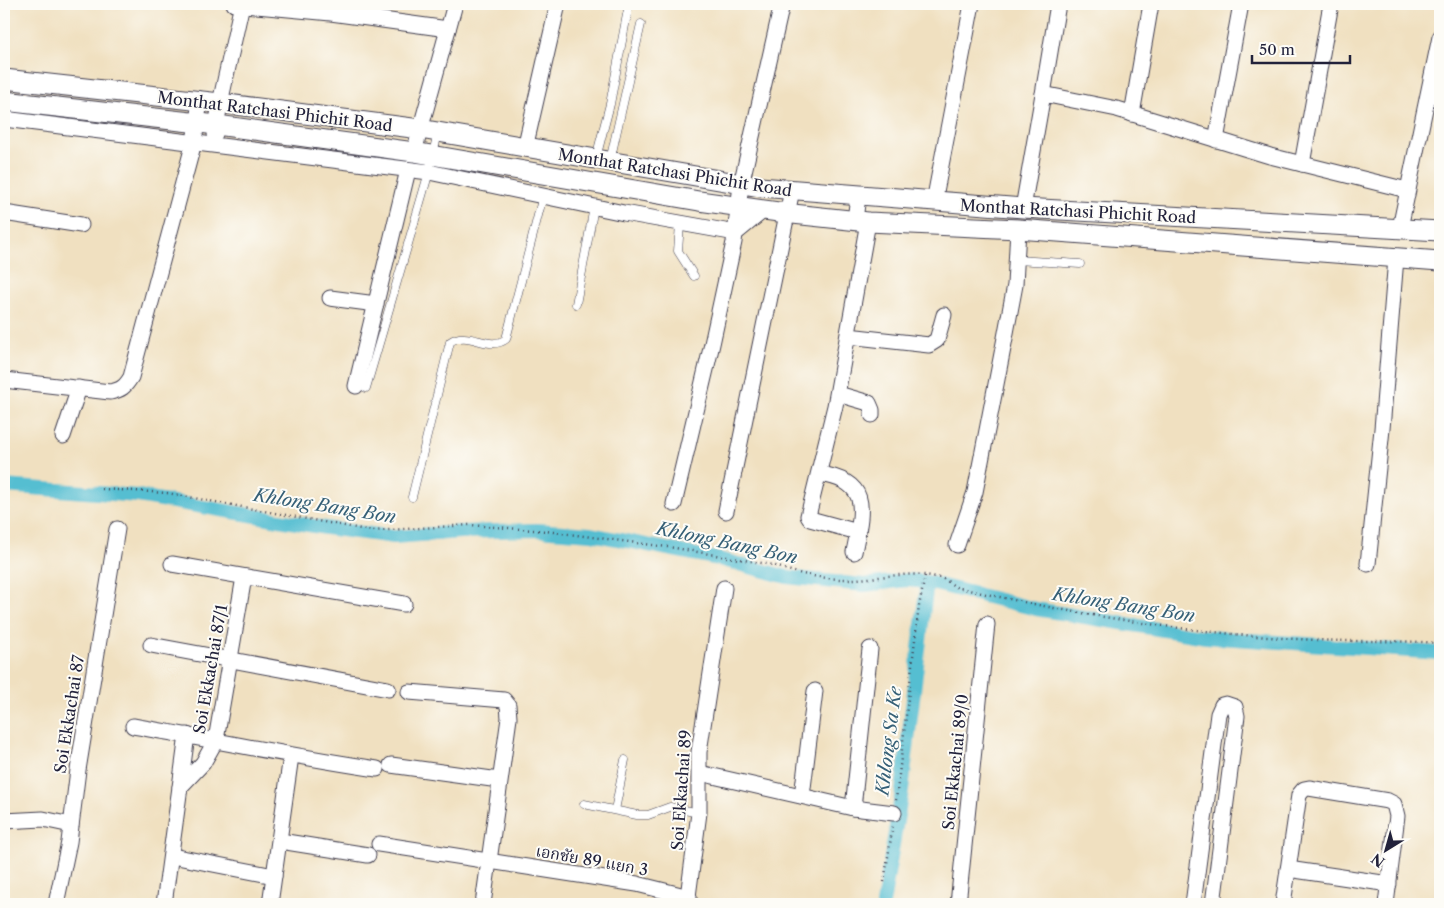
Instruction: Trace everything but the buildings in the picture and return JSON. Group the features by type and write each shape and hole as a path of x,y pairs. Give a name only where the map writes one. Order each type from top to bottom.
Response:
{"street":[{"path":"214,145 239,4 331,13 448,29"},
{"path":"425,160 429,130 454,4"},
{"path":"525,148 558,4"},
{"path":"674,504 736,233 741,185 782,4"},
{"path":"934,202 972,4"},
{"path":"1023,208 1058,4"},
{"path":"1132,114 1151,4"},
{"path":"1216,140 1240,4"},
{"path":"1302,164 1331,4"},
{"path":"1400,228 1440,37"},
{"name":"Monthat Ratchasi Phichit Road","path":"4,80 220,103 429,130 741,185 1023,208 1440,231"},
{"path":"1043,94 1132,114 1302,164 1407,190"},
{"name":"Monthat Ratchasi Phichit Road","path":"4,101 217,125 425,160 789,214 862,221 1018,229 1440,261"},
{"path":"4,380 110,392 122,390 131,377 194,142 200,101"},
{"name":"Monthat Ratchasi Phichit Road","path":"4,119 408,170 425,160 543,196 680,224 736,233 764,210"},
{"path":"361,387 376,304 408,170"},
{"path":"726,511 789,214 792,190"},
{"path":"858,196 862,221 848,336 838,394 808,518 858,532"},
{"path":"4,214 81,225"},
{"path":"957,545 975,492 1015,285 1018,229"},
{"path":"1368,564 1382,429 1396,258"},
{"path":"330,298 376,304"},
{"path":"848,336 929,345 937,340 944,315"},
{"path":"63,436 80,388"},
{"path":"838,394 868,404 872,410 872,415"},
{"path":"819,474 837,476 851,487 860,499 862,508 854,552"},
{"name":"Soi Ekkachai 87","path":"56,904 71,825 95,658 117,529"},
{"path":"172,564 404,604"},
{"name":"Soi Ekkachai 87/1","path":"180,786 203,763 216,740 244,577"},
{"name":"Soi Ekkachai 89","path":"688,900 699,813 699,752 724,588"},
{"name":"Soi Ekkachai 89/0","path":"958,904 987,624"},
{"path":"151,645 388,689"},
{"path":"853,808 870,649"},
{"path":"802,796 815,691"},
{"path":"410,692 477,696 506,700 509,718 483,904"},
{"path":"1193,904 1218,714 1222,705 1226,704 1235,707 1237,716 1213,904"},
{"path":"133,726 216,740 291,756 499,780"},
{"path":"164,904 187,735"},
{"path":"270,904 291,756"},
{"path":"700,773 853,808 894,813"},
{"path":"1283,904 1299,794 1304,788 1309,788 1388,801 1394,804 1397,816 1386,904"},
{"path":"4,821 43,819 71,825"},
{"path":"280,841 368,855"},
{"name":"เอกชัย 89 แยก 3","path":"379,844 638,884 688,900"},
{"path":"172,856 274,876"},
{"path":"1288,869 1389,884"}],"lane":[{"path":"602,162 610,104 630,4"},
{"path":"602,162 641,24"},
{"path":"361,387 425,160"},
{"path":"412,497 450,342 460,338 492,344 500,343 506,339 543,196"},
{"path":"576,304 594,207"},
{"path":"680,224 678,251 694,276"},
{"path":"1017,260 1080,264"},
{"path":"616,810 625,760"},
{"path":"584,804 648,815 670,807 699,813"}],"path":[{"path":"102,489 167,493 372,531 470,525 546,531 675,548 773,565 821,578 938,577 956,587 1092,616 1234,633 1315,640 1440,643"},
{"path":"884,882 918,606 924,576"}],"waterway":[{"name":"Khlong Bang Bon","path":"4,486 138,496 326,528 394,537 460,532 537,530 591,534 723,560 787,577 864,585 908,580 927,582 1036,609 1206,637 1440,653"},
{"name":"Khlong Sa Ke","path":"883,904 902,791 927,582"}]}
